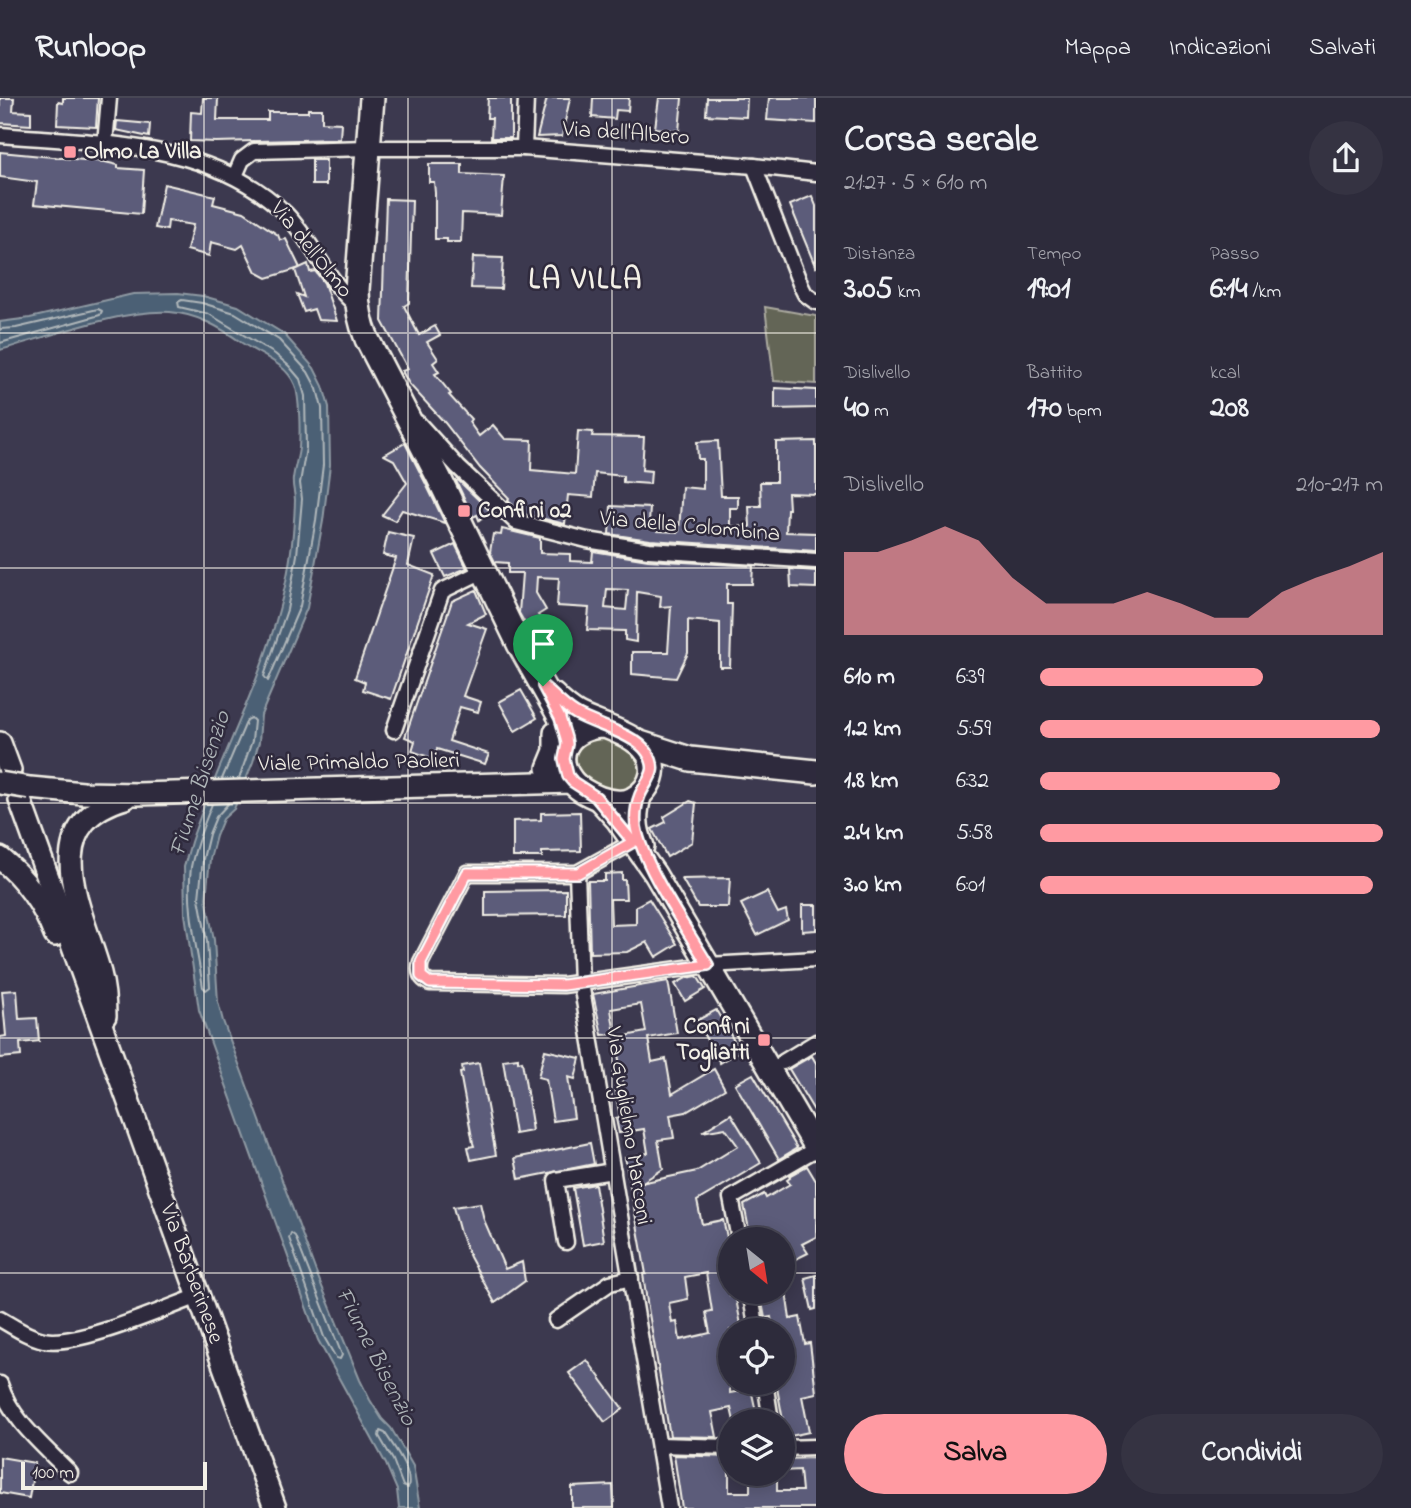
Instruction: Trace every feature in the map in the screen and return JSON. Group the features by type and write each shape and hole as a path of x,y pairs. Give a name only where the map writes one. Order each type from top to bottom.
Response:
{"main road":[{"path":"357,306 372,98"},
{"name":"Via dell'Olmo","path":"357,306 367,339 400,404 449,473 483,571 560,718 560,754"},
{"path":"545,691 571,711 637,742 690,759 816,772"},
{"path":"603,726 583,729 572,736 560,754 573,782 609,802 629,802 665,766 690,759"},
{"path":"637,742 651,759 652,771 635,818 637,830 655,874"},
{"path":"0,743 5,777"},
{"name":"Viale Primaldo Paolieri","path":"510,785 534,777 560,754"},
{"name":"Viale Primaldo Paolieri","path":"5,777 25,794 287,791 573,782"},
{"path":"510,785 565,793 617,820"},
{"path":"25,794 106,1040"},
{"path":"106,1040 103,986 73,888 72,851 80,826 92,813 107,803 145,794"},
{"path":"596,797 617,820 655,874 816,1149"},
{"path":"0,858 19,876 43,909 81,1003 106,1040"},
{"name":"Via Barberinese","path":"106,1040 275,1508"}],"street":[{"path":"105,144 109,98"},
{"path":"524,148 526,98"},
{"name":"Via dell'Olmo","path":"0,135 105,144 179,157 235,176 272,200 288,215 314,248 337,285 357,306"},
{"name":"Via dell'Albero","path":"235,176 242,160 254,151 369,148 524,148 816,173"},
{"path":"754,166 801,286 816,302"},
{"name":"Via della Colombina","path":"449,473 516,522 575,537 649,550 816,561"},
{"path":"394,730 442,592 483,571"},
{"path":"633,842 578,873 467,873 421,962 420,972 423,979 430,983 563,985 708,965 816,959"},
{"name":"Via Guglielmo Marconi","path":"578,873 581,983 669,1508"},
{"path":"783,1062 816,1042"},
{"path":"737,1227 731,1198 816,1149"},
{"path":"566,1242 556,1180 613,1171"},
{"path":"556,1320 610,1283 631,1278"},
{"path":"0,1319 40,1340 62,1341 86,1336 199,1296"},
{"path":"0,1384 5,1401 14,1414 70,1473"},
{"path":"659,1445 718,1447"},
{"path":"795,1448 816,1447"}],"green space":[{"path":"765,307 816,316 816,384 774,381"},
{"path":"597,734 625,745 637,754 641,766 639,779 626,791 608,788 580,772 576,759 578,749"}],"water":[{"name":"Fiume Bisenzio","path":"178,293 203,296 238,306 284,334 314,368 329,407 330,465 307,608 261,715 259,742 253,762 234,809 223,819 216,836 210,859 206,898 214,940 218,1002 223,1021 316,1272 360,1380 413,1466 420,1508 399,1508 397,1490 386,1464 318,1340 199,1010 185,914 184,867 191,842 260,669 286,583 295,500 293,479 299,442 299,407 295,385 291,377 272,360 208,322 180,313 151,312 108,319 0,350 0,322 30,318 133,294"}],"building":[{"path":"0,98 14,98 13,111 31,112 31,125 0,123"},
{"path":"63,98 98,98 96,127 57,125 58,102 63,103"},
{"path":"203,98 218,98 217,120 268,120 268,112 308,112 308,109 322,109 322,122 341,123 340,139 190,141 191,112 202,113"},
{"path":"488,98 511,98 511,138 491,138 492,118 487,118"},
{"path":"547,98 570,98 562,136 537,137"},
{"path":"593,98 629,98 628,111 616,110 615,119 592,117"},
{"path":"659,98 682,98 679,131 655,128"},
{"path":"707,98 747,98 746,117 706,115"},
{"path":"769,98 816,98 816,123 767,120"},
{"path":"117,121 150,124 149,137 116,130"},
{"path":"0,152 105,162 118,165 118,168 144,170 141,214 34,204 37,182 0,177"},
{"path":"312,160 326,160 326,185 312,185"},
{"path":"429,164 462,164 462,174 504,176 501,215 462,213 461,242 435,239 435,193 434,182 429,182"},
{"path":"164,184 215,196 213,204 244,212 278,235 280,240 286,239 300,268 267,278 256,272 243,245 237,249 211,242 209,256 187,250 193,225 168,221 167,230 155,228"},
{"path":"812,196 816,206 816,268 790,205"},
{"path":"386,199 412,200 409,303 404,306 419,335 435,326 440,335 427,342 438,359 433,363 439,372 435,374 451,394 449,395 471,419 469,422 479,436 493,425 505,439 532,440 531,470 575,474 578,431 593,432 592,436 644,437 642,470 651,471 650,484 623,482 623,476 595,473 593,497 568,495 565,524 524,514 508,501 509,498 409,384 402,371 408,369 382,321"},
{"path":"473,257 503,258 501,289 471,288"},
{"path":"308,264 310,272 315,271 324,283 337,321 318,320 314,309 304,312 297,294 304,297 295,270"},
{"path":"775,388 816,390 816,408 775,409"},
{"path":"718,441 721,496 738,496 738,508 730,508 730,526 750,527 749,506 761,506 760,482 776,482 776,442 816,441 816,494 788,493 786,532 816,533 816,551 650,540 609,534 611,506 650,508 649,523 659,523 658,531 679,532 682,487 703,489 703,459 698,459 697,442"},
{"path":"405,443 445,523 402,510 395,521 382,515 407,483 394,460 384,455"},
{"path":"456,481 490,511 479,520 477,515 473,517"},
{"path":"502,529 540,538 540,553 570,554 570,561 592,562 593,551 648,560 753,566 752,584 727,584 727,604 732,604 730,667 720,667 720,623 688,620 688,653 676,678 632,674 632,652 668,652 671,606 660,607 661,596 637,592 636,642 625,640 625,631 587,630 589,608 557,606 559,578 537,577 536,593 546,610 538,615 544,624 530,632 519,613 522,573 508,573 508,563 495,562 490,552 493,534 501,535","holes":["607,589 628,590 626,610 605,608"]},
{"path":"388,532 414,538 408,565 434,575 391,699 363,690 365,682 355,678 396,558 383,555"},
{"path":"455,544 467,568 445,577 434,554"},
{"path":"790,569 816,571 816,588 791,587"},
{"path":"476,590 486,614 468,623 487,629 463,696 481,702 478,712 460,707 449,741 489,754 485,764 437,749 434,759 412,751 415,741 405,737 452,601"},
{"path":"521,690 537,718 515,731 499,702"},
{"path":"690,801 696,803 692,842 667,857 652,829 666,822 664,817"},
{"path":"580,812 581,851 542,852 542,857 513,857 513,821 541,820 541,813"},
{"path":"622,873 626,899 610,899 611,925 636,924 636,906 649,899 677,944 656,957 647,942 627,952 590,953 588,881 605,881 605,874"},
{"path":"730,878 728,907 698,907 682,879"},
{"path":"566,890 566,915 485,916 485,891"},
{"path":"767,892 778,913 786,910 788,920 757,935 741,904"},
{"path":"802,905 816,905 816,930 802,931"},
{"path":"697,976 705,989 685,1001 675,984"},
{"path":"668,981 677,1033 648,1038 652,1062 666,1059 672,1094 714,1069 725,1089 686,1112 670,1115 674,1138 658,1140 663,1169 641,1183 697,1171 738,1146 725,1128 702,1132 731,1114 761,1163 697,1201 702,1224 723,1220 725,1227 718,1227 718,1304 737,1304 740,1318 718,1318 718,1395 752,1395 755,1409 731,1408 712,1412 717,1437 670,1436 647,1302 643,1274 646,1274 625,1157 648,1153 644,1129 619,1133 616,1119 620,1118 615,1088 624,1087 615,1038 646,1032 641,1004 611,1009 615,1034 602,1035 593,994","holes":["706,1273 712,1311 706,1312 710,1333 680,1340 677,1322 672,1323 669,1303 688,1299 685,1277"]},
{"path":"17,990 19,1019 37,1018 39,1041 20,1043 21,1056 0,1058 0,1037 6,1036 2,991"},
{"path":"716,1010 740,1051 720,1063 696,1021"},
{"path":"545,1050 580,1058 575,1079 568,1077 574,1118 553,1121 546,1079 538,1077"},
{"path":"812,1056 816,1063 816,1114 789,1069"},
{"path":"518,1058 518,1062 522,1061 532,1131 515,1134 503,1060"},
{"path":"479,1063 496,1155 471,1160 468,1147 474,1146 460,1073 463,1072 462,1066"},
{"path":"753,1074 797,1148 779,1159 735,1084"},
{"path":"590,1143 594,1164 519,1179 515,1158"},
{"path":"807,1166 816,1181 816,1237 802,1244 808,1253 795,1260 795,1227 749,1227 744,1205 764,1194 766,1198 790,1184 787,1180 789,1176"},
{"path":"595,1184 604,1241 583,1245 573,1188"},
{"path":"480,1203 484,1220 505,1269 522,1262 525,1281 495,1303 470,1257 453,1207"},
{"path":"816,1275 816,1309 812,1310 805,1278"},
{"path":"762,1304 788,1304 790,1318 765,1318"},
{"path":"800,1317 805,1344 810,1343 816,1393 802,1396 809,1432 795,1435 795,1409 781,1409 778,1395 795,1395 795,1318"},
{"path":"587,1360 623,1409 605,1422 569,1373"},
{"path":"674,1455 718,1457 718,1486 729,1486 729,1492 750,1492 750,1486 777,1486 777,1491 802,1491 800,1470 795,1470 795,1459 816,1458 816,1508 682,1508"},
{"path":"0,1457 35,1463 29,1498 0,1493"},
{"path":"613,1485 614,1508 572,1508 572,1487"}],"place":[{"name":"Olmo La Villa","path":"70,152"},
{"name":"Confini 02","path":"464,511"},
{"name":"Confini Togliatti","path":"764,1040"}],"district":[{"name":"LA VILLA","path":"586,281"}],"route":[{"path":"543,686 571,711 637,742 648,752 652,771 637,807 637,830 655,874 708,965 563,985 430,983 421,976 421,962 467,873 578,873 633,842 596,797 568,776 564,759 566,738 560,718 543,686"}]}
